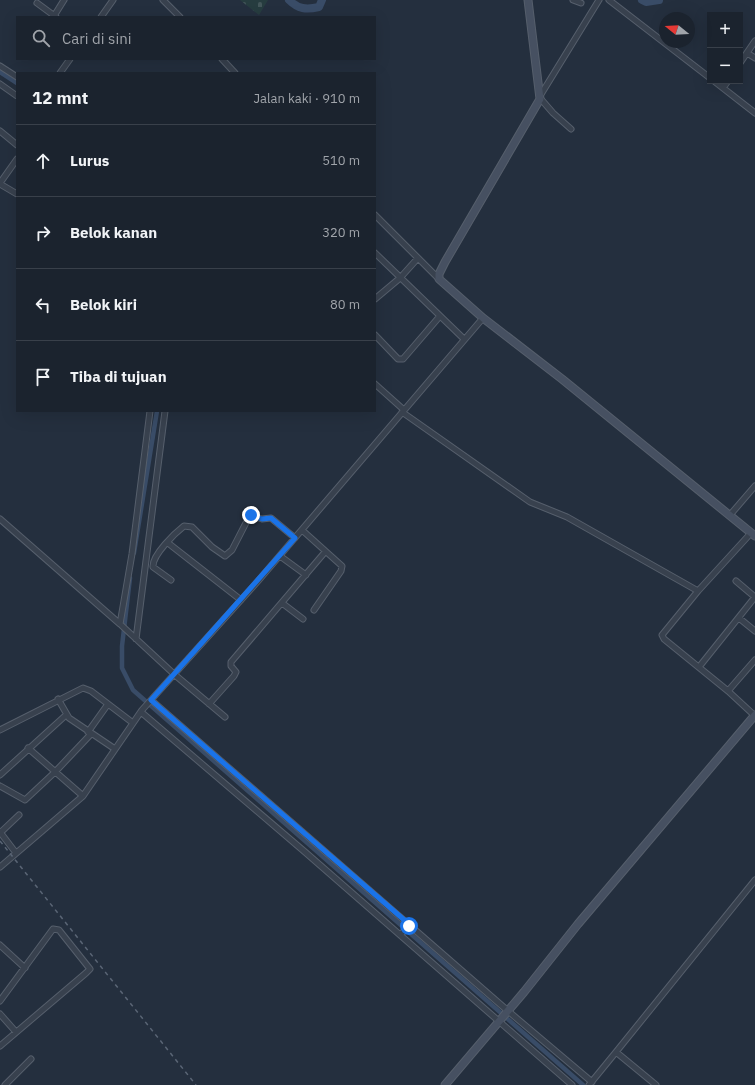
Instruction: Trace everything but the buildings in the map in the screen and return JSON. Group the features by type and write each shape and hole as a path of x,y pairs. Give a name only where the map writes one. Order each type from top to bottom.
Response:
{"main road":[{"path":"528,0 540,97 529,119 445,262 439,274 439,279 483,318 753,534"},
{"path":"445,1085 508,1012 578,924 755,716"}],"street":[{"path":"102,16 113,0"},
{"path":"162,0 179,16"},
{"path":"573,0 581,3"},
{"path":"571,129 553,113 540,97 599,0"},
{"path":"609,0 707,76"},
{"path":"55,16 62,1"},
{"path":"37,3 54,16"},
{"path":"743,59 755,41"},
{"path":"747,53 755,58"},
{"path":"61,72 69,60"},
{"path":"223,60 234,72"},
{"path":"0,66 16,76"},
{"path":"0,84 16,95"},
{"path":"717,84 755,113"},
{"path":"722,88 725,84"},
{"path":"0,130 16,144"},
{"path":"16,160 0,184 16,193"},
{"path":"376,216 439,279"},
{"path":"376,256 464,340"},
{"path":"376,299 400,278 418,258"},
{"path":"376,336 398,359 403,359 440,316"},
{"path":"0,865 83,796 133,723 150,701 175,675 280,556 483,318"},
{"path":"376,385 403,411 530,502 567,517 698,591"},
{"path":"121,625 132,554 150,412"},
{"path":"136,638 165,412"},
{"path":"730,515 755,486"},
{"path":"153,567 156,555 181,528 189,526 212,547 226,556 232,550 251,515 262,519 271,518 295,538"},
{"path":"0,519 136,638 175,675 225,717"},
{"path":"302,530 342,566 342,570 314,610"},
{"path":"753,534 698,591 662,635 664,639 728,691 755,716"},
{"path":"168,543 241,600"},
{"path":"208,704 234,676 236,672 231,666 231,662 325,552"},
{"path":"280,556 306,575"},
{"path":"145,568 153,567 171,580"},
{"path":"698,667 755,597 736,581"},
{"path":"282,602 303,619"},
{"path":"739,618 755,631"},
{"path":"728,691 755,660"},
{"path":"0,730 58,699 83,688 91,691 133,723"},
{"path":"58,699 66,715 115,749"},
{"path":"150,701 590,1083 755,880"},
{"path":"0,786 25,800 55,772 90,733 108,704"},
{"path":"142,711 500,1020 572,1085"},
{"path":"0,776 28,748 66,715"},
{"path":"28,748 83,796"},
{"path":"16,853 0,832 19,815"},
{"path":"401,935 409,925"},
{"path":"0,1001 50,932 56,928 90,969 0,1046"},
{"path":"1,948 25,968"},
{"path":"0,1014 16,1032"},
{"path":"616,1052 656,1085"},
{"path":"6,1085 31,1059"}],"green space":[{"path":"240,0 268,0 259,15"}],"waterway":[{"path":"289,0 299,7 306,8 319,7 322,0"},
{"path":"642,0 646,2 659,0"},
{"path":"0,72 16,82"},
{"path":"134,553 157,412"},
{"path":"130,578 122,646 122,668 133,690 583,1085"}],"railway":[{"path":"0,841 196,1085"}],"route":[{"path":"251,515 262,519 270,517 278,522 295,538 175,675 151,700 310,840 410,925 409,926"}]}
